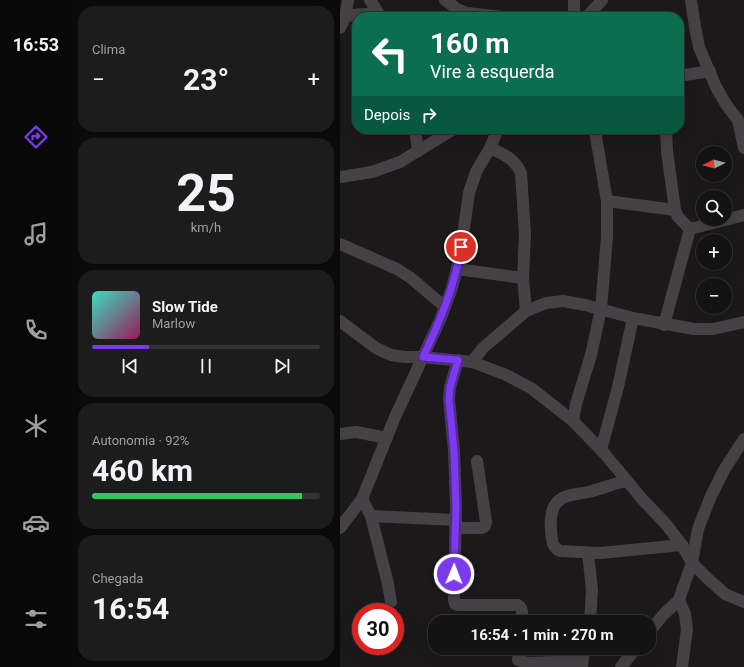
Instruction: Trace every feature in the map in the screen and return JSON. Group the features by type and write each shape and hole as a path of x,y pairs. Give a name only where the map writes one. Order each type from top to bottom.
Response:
{"street":[{"path":"341,25 348,0"},
{"path":"370,0 378,12"},
{"path":"445,0 457,9 464,12"},
{"path":"574,0 575,12"},
{"path":"591,12 602,0"},
{"path":"692,0 698,41 716,87 727,106 741,120 744,148"},
{"path":"341,25 352,16"},
{"path":"684,75 710,71"},
{"path":"416,134 418,152"},
{"path":"340,177 372,172 400,162 446,134"},
{"path":"340,528 362,499 375,470 386,438 440,320 457,269 469,193 476,172 490,148 496,134"},
{"path":"573,421 576,404 591,355 601,309 607,236 606,201 595,134"},
{"path":"666,134 675,210 678,217 690,229"},
{"path":"490,148 511,158 518,166 521,173 525,234 523,278 526,311"},
{"path":"606,201 675,210"},
{"path":"690,229 744,215"},
{"path":"664,325 690,229"},
{"path":"340,244 397,269 411,278 445,307"},
{"path":"457,269 523,278"},
{"path":"472,362 483,348 526,311 546,303 563,301 585,305 633,318 694,330 724,327 744,322"},
{"path":"601,450 618,387 633,318"},
{"path":"340,322 376,348 391,354 405,357 423,357 472,362 519,381 531,388 573,421 601,450 626,481 665,523 682,545 692,563 725,594 744,602"},
{"path":"458,360 450,387 449,399 454,451 454,600 455,604 458,605 518,605 522,609 522,615"},
{"path":"340,434 356,432 386,438"},
{"path":"656,624 664,614 680,600 692,563 698,529 711,496 724,470 744,439"},
{"path":"371,516 482,528 485,526 486,522 477,461"},
{"path":"626,481 561,498 555,505 552,513 552,544 555,549 560,551 588,553 630,551 682,545"},
{"path":"362,499 371,516 391,602"},
{"path":"588,553 592,590 590,615"},
{"path":"680,600 685,614 687,629 682,667"},
{"path":"518,655 518,660 527,663 582,664"},
{"path":"621,667 630,655"}],"route":[{"path":"454,574 456,506 454,451 449,399 450,387 458,360 423,357 440,320 452,288 461,247"}]}
